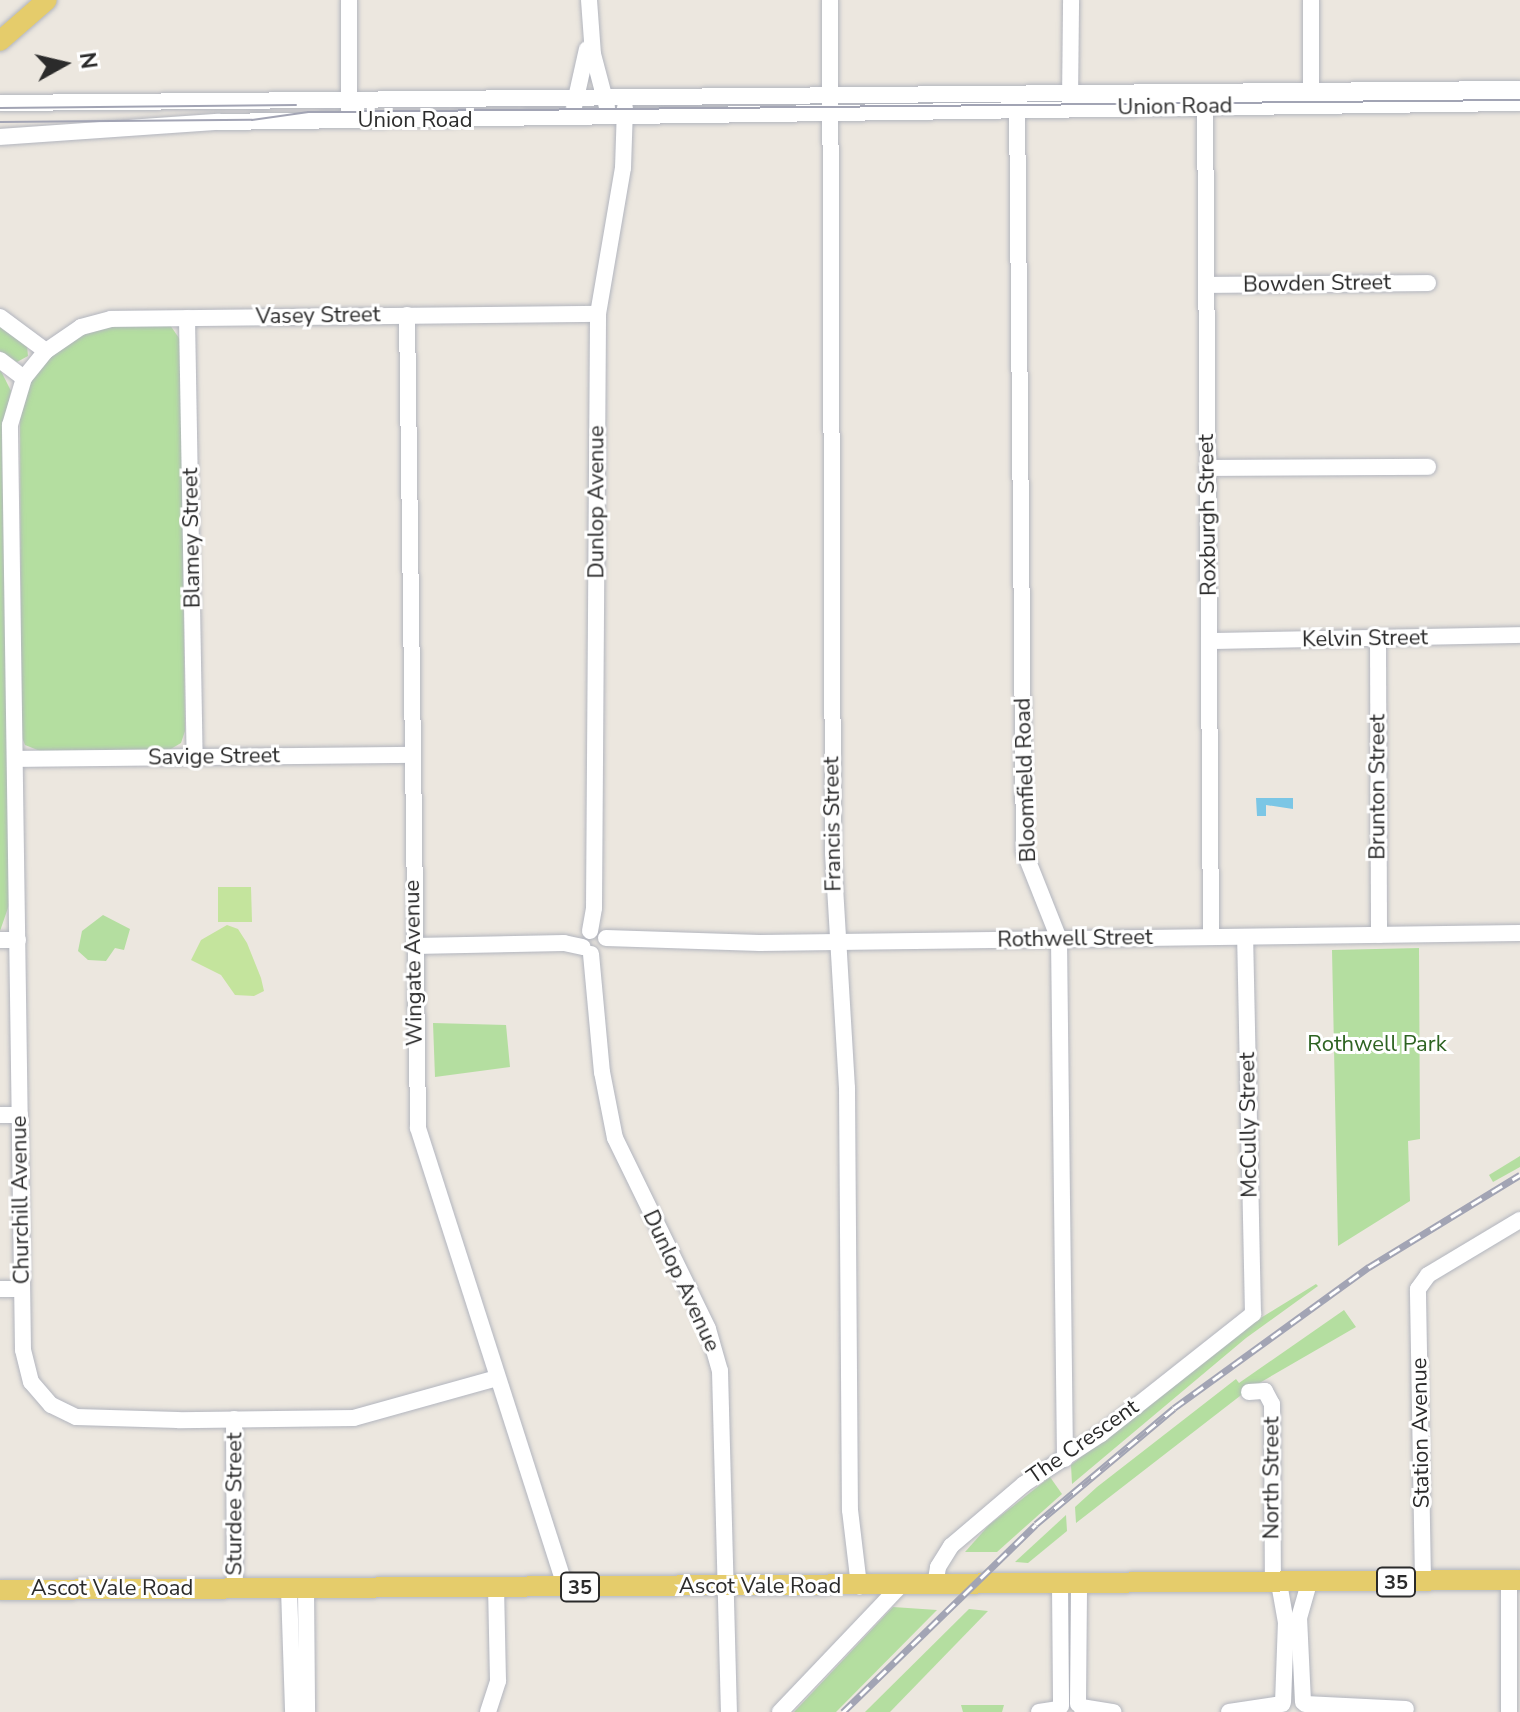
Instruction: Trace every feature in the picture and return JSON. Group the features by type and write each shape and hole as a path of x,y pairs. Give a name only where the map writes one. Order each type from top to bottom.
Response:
{"main road":[{"path":"0,41 43,4"},
{"path":"0,57 43,4"},
{"name":"Ascot Vale Road","path":"0,1590 1515,1580"}],"street":[{"path":"349,0 349,121"},
{"path":"589,0 599,87 607,99 607,119"},
{"name":"Francis Street","path":"830,0 835,942 847,1088 852,1586"},
{"path":"1070,102 1071,0"},
{"path":"1310,99 1311,0"},
{"path":"574,119 574,99 581,87 590,27"},
{"name":"Union Road","path":"1310,99 1520,89"},
{"name":"Union Road","path":"0,103 625,99 830,105 1310,99 1520,103"},
{"name":"Dunlop Avenue","path":"625,99 623,168 598,314 595,983 602,1072 615,1138 716,1352 724,1404 729,1712"},
{"name":"Roxburgh Street","path":"1205,100 1211,937"},
{"path":"217,102 217,122"},
{"name":"Bloomfield Road","path":"1017,102 1024,851 1059,939 1065,1459"},
{"name":"Union Road","path":"0,137 217,122 607,119 830,105"},
{"name":"Bowden Street","path":"1207,285 1428,283"},
{"name":"Vasey Street","path":"46,351 72,332 102,321 598,314"},
{"name":"Wingate Avenue","path":"407,315 414,946 421,1142 565,1587"},
{"path":"0,317 46,351"},
{"name":"Blamey Street","path":"187,318 195,758"},
{"name":"Churchill Avenue","path":"46,351 24,378 10,425 22,1289 26,1367 51,1405 89,1419 370,1415 497,1378"},
{"path":"0,360 24,378"},
{"path":"1207,468 1428,467"},
{"name":"Kelvin Street","path":"1209,641 1520,635"},
{"name":"Brunton Street","path":"1378,639 1379,935"},
{"name":"Savige Street","path":"16,759 412,755"},
{"name":"Rothwell Street","path":"414,946 1520,933"},
{"name":"McCully Street","path":"1245,937 1253,1314"},
{"path":"0,940 18,940"},
{"path":"0,1115 20,1115"},
{"name":"Station Avenue","path":"1423,1581 1419,1285 1520,1220"},
{"path":"0,1289 22,1289"},
{"name":"The Crescent","path":"935,1586 938,1567 951,1546 1024,1484 1065,1459 1253,1314"},
{"name":"North Street","path":"1249,1392 1265,1391 1272,1404 1276,1583 1286,1621 1281,1706"},
{"name":"Sturdee Street","path":"234,1419 235,1588"},
{"path":"1509,1712 1515,1580"},
{"path":"1306,1706 1299,1618 1309,1583"},
{"path":"1070,1585 1080,1708"},
{"path":"1059,1709 1070,1585"},
{"path":"780,1712 900,1586"},
{"path":"488,1712 498,1681 496,1587"},
{"path":"293,1712 298,1589"},
{"path":"298,1589 307,1712"},
{"path":"1229,1712 1281,1706 1406,1709"},
{"path":"1039,1712 1080,1708 1114,1712"}],"green space":[{"path":"0,325 27,346 28,356 17,362 0,351"},
{"path":"103,325 170,325 181,341 185,731 181,743 169,750 40,751 25,745 21,735 20,406 33,375 60,346"},
{"path":"0,369 11,391 3,428 9,905 0,931"},
{"path":"218,887 251,887 252,922 218,922"},
{"path":"103,915 130,929 124,950 115,948 106,961 88,960 78,951 82,931"},
{"path":"227,925 238,929 247,943 261,978 264,991 254,996 235,995 221,975 191,960 201,940"},
{"name":"Rothwell Park","path":"1419,948 1420,1139 1408,1141 1410,1201 1338,1246 1332,950"},
{"path":"433,1023 506,1025 510,1067 435,1077"},
{"path":"1520,1156 1520,1167 1493,1182 1489,1175"},
{"path":"1316,1284 1318,1286 1246,1338 1072,1484 1071,1465 1251,1324"},
{"path":"1344,1310 1356,1327 1249,1389 1076,1523 1075,1507 1097,1487 1236,1379 1239,1383"},
{"path":"1050,1477 1062,1494 997,1552 965,1552 989,1525"},
{"path":"1066,1515 1067,1531 1028,1563 1015,1562"},
{"path":"893,1607 937,1610 836,1712 794,1712"},
{"path":"969,1609 988,1611 890,1712 865,1712"},
{"path":"961,1705 1004,1705 1002,1712 963,1712"}],"water":[{"path":"1256,798 1293,798 1293,809 1266,805 1266,816 1257,816"}],"tram line":[{"path":"0,122 252,120 308,112 1520,100"},
{"path":"0,108 296,105"}],"railway":[{"path":"843,1712 1036,1524 1174,1408 1369,1267 1520,1175"}]}
